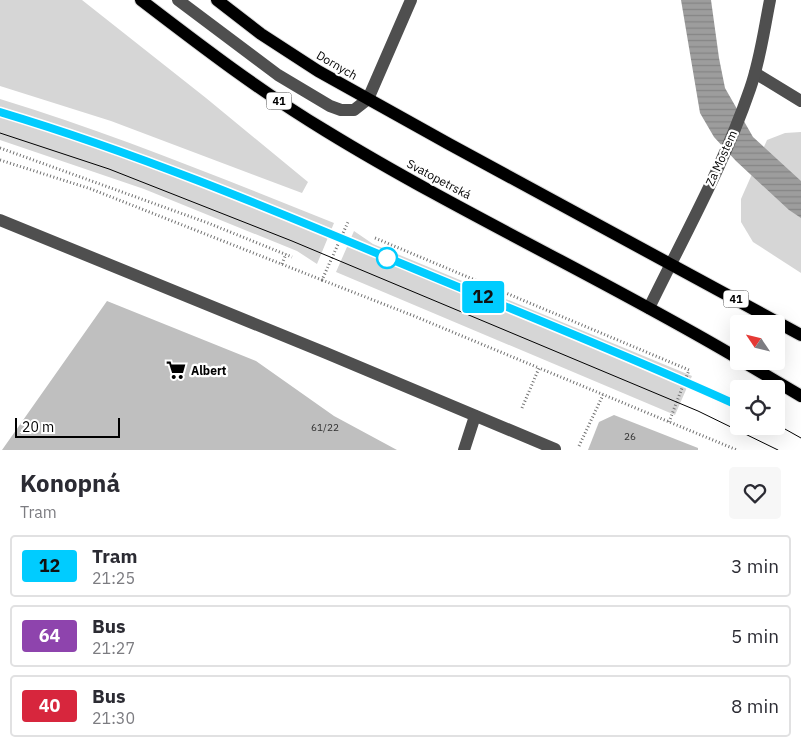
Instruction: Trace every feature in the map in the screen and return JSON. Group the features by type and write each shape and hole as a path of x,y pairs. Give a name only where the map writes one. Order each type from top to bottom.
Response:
{"main road":[{"name":"Svatopetrská","path":"141,0 233,70 325,131 730,354"},
{"name":"Dornych","path":"217,0 261,34 318,71 670,264"},
{"name":"41","path":"670,264 801,335"},
{"path":"757,370 801,396"}],"street":[{"path":"178,0 278,74 330,106 340,110 354,110 368,99 411,0"},
{"name":"Za Mostem","path":"649,308 720,164 750,90 770,0"},
{"path":"755,74 801,101"},
{"path":"0,220 555,449"},
{"path":"464,450 475,416"}],"path":[{"path":"0,148 208,223 292,257"},
{"path":"0,160 91,189 282,264 414,316 737,450"},
{"path":"322,280 348,222"},
{"path":"375,238 689,370 669,422"},
{"path":"282,264 286,254"},
{"path":"512,431 539,368"},
{"path":"577,450 603,395"}],"shaded area":[{"path":"0,0 82,0 308,182 302,193 111,121 0,86"},
{"path":"681,0 711,0 725,88 753,137 801,181 801,218 789,210 736,161 714,137 700,113"},
{"path":"0,99 127,142 334,223 317,264 297,251 144,189 0,140"},
{"path":"801,132 801,273 753,242 741,222 741,199 767,140 785,133"},
{"path":"354,231 373,244 692,376 675,415 336,272"}],"building":[{"path":"107,301 256,361 334,416 397,450 2,450"},
{"path":"614,415 698,448 698,450 588,450 599,422"}],"tram line":[{"path":"0,112 101,145 249,202 611,350 730,402"},
{"name":"12","path":"0,112 114,150 341,238 730,402"},
{"path":"0,133 109,169 292,241 698,411 778,450"},
{"path":"785,429 801,438"}],"place":[{"name":"Albert","path":"176,370"}]}
